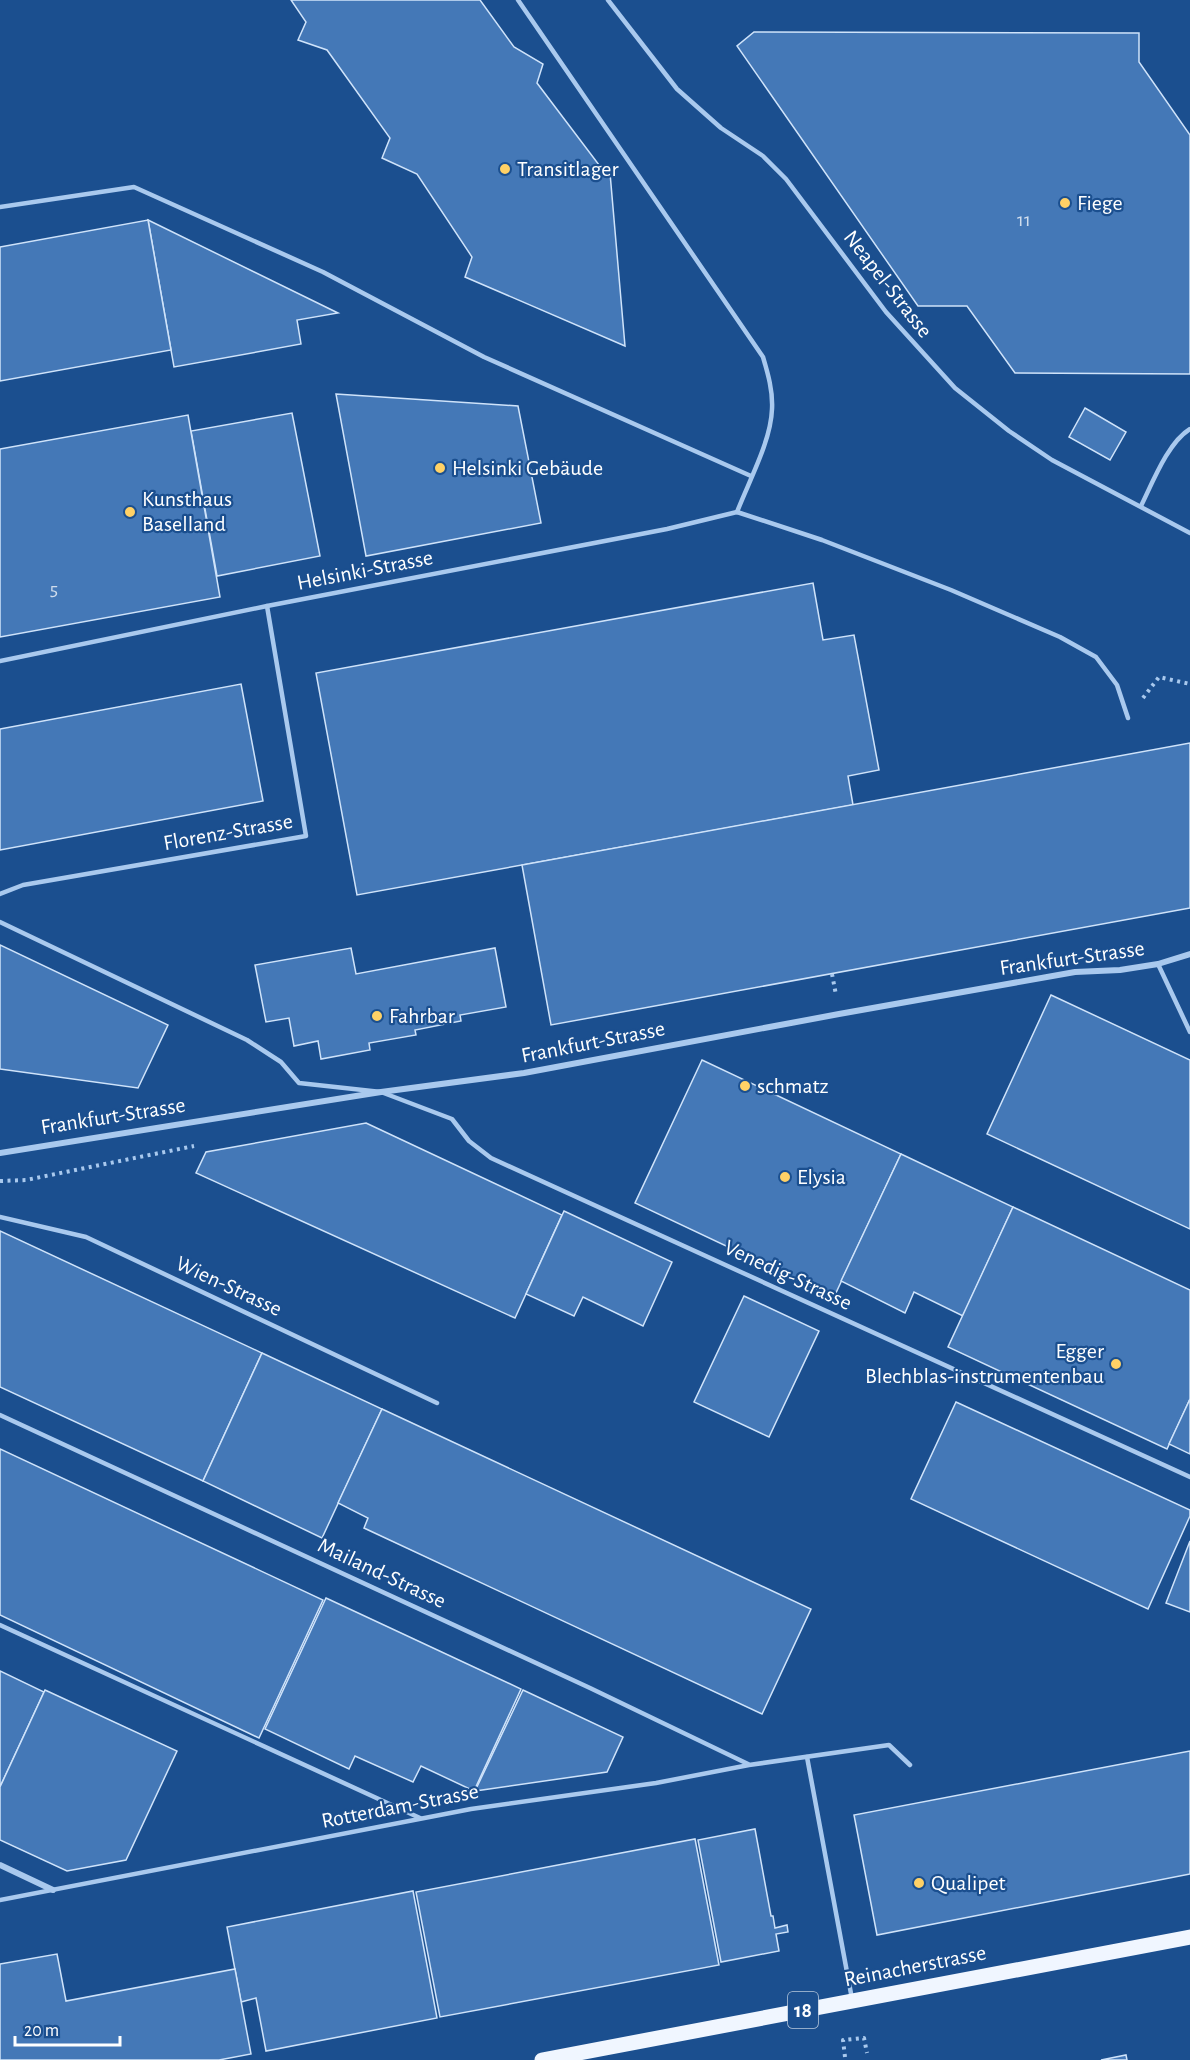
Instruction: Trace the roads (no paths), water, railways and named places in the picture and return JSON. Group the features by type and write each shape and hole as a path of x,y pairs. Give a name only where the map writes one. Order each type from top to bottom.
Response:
{"main road":[{"name":"Reinacherstrasse","path":"542,2060 1190,1937"}],"street":[{"name":"Frankfurt-Strasse","path":"0,1152 381,1092 524,1073 1075,972 1120,970 1158,964 1190,954"},
{"path":"0,1865 53,1890"}],"lane":[{"path":"518,0 763,357 771,384 772,409 766,439 737,512 822,540 951,590 1060,637 1096,657 1117,685 1128,718"},
{"name":"Neapel-Strasse","path":"608,0 676,89 721,128 763,156 786,179 886,312 955,388 1009,431 1052,460 1190,533"},
{"path":"0,207 134,187 323,272 484,357 751,476"},
{"path":"1141,506 1169,452 1190,429"},
{"name":"Helsinki-Strasse","path":"0,661 267,606 667,529 737,512"},
{"name":"Florenz-Strasse","path":"0,894 23,885 306,836 267,606"},
{"path":"0,922 247,1040 280,1062 299,1083 381,1092"},
{"path":"1158,964 1190,1032"},
{"name":"Venedig-Strasse","path":"381,1092 452,1119 469,1141 491,1158 1190,1477"},
{"name":"Wien-Strasse","path":"0,1217 86,1237 437,1403"},
{"name":"Mailand-Strasse","path":"0,1415 558,1673 749,1765"},
{"path":"0,1625 420,1818"},
{"name":"Rotterdam-Strasse","path":"0,1900 420,1818 656,1783 807,1756 889,1745 910,1766"},
{"path":"807,1756 852,2000"}],"place":[{"name":"Transitlager","path":"505,169"},
{"name":"Fiege","path":"1065,203"},
{"name":"Helsinki Gebäude","path":"440,468"},
{"name":"Kunsthaus Baselland","path":"130,512"},
{"name":"Fahrbar","path":"377,1016"},
{"name":"schmatz","path":"745,1086"},
{"name":"Elysia","path":"785,1177"},
{"name":"Egger Blechblas-instrumentenbau","path":"1116,1364"},
{"name":"Qualipet","path":"919,1883"}]}
